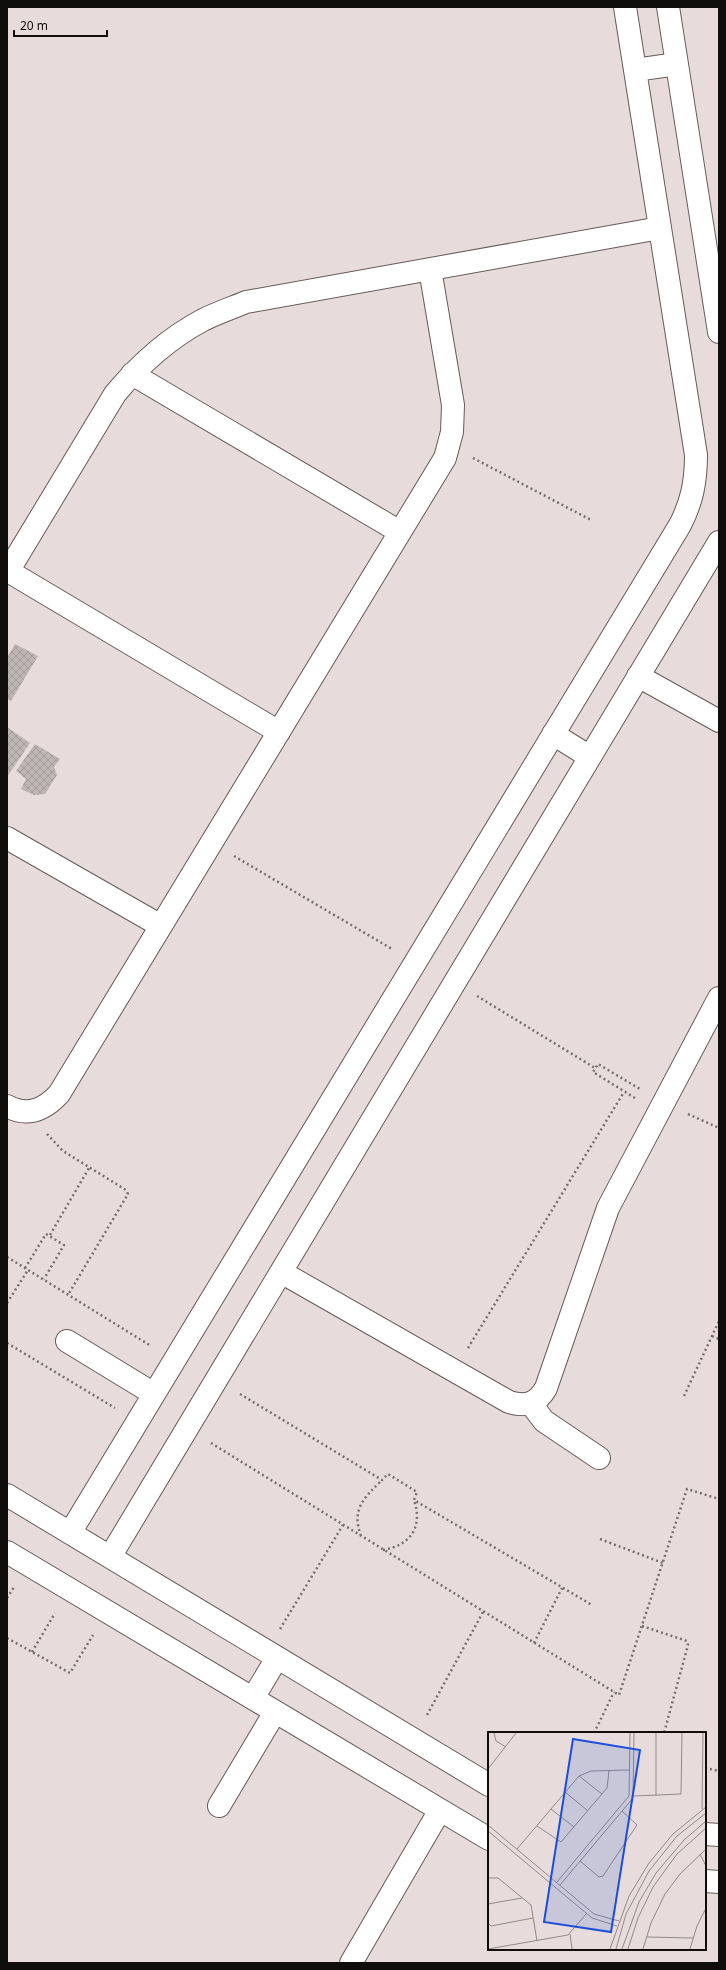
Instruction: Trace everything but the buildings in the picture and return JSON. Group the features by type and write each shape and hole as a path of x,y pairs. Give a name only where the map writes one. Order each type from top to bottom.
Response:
{"street":[{"path":"70,1533 680,525 688,508 693,491 696,455 625,7"},
{"path":"668,7 719,332"},
{"path":"635,70 677,64"},
{"path":"278,732 8,572 115,394 132,374 166,343 204,320 246,302 660,228"},
{"path":"7,1106 12,1109 26,1112 38,1110 50,1104 59,1094 445,458 454,419 453,405 430,269"},
{"path":"132,374 400,532"},
{"path":"110,1557 719,542"},
{"path":"638,676 719,721"},
{"path":"553,734 590,757"},
{"path":"7,838 161,926"},
{"path":"281,1272 509,1402 519,1405 531,1404 540,1398 546,1388 608,1208 719,998"},
{"path":"66,1341 154,1394"},
{"path":"531,1404 544,1421 599,1458"},
{"path":"7,1495 488,1784"},
{"path":"7,1552 488,1838"},
{"path":"253,1698 272,1654"},
{"path":"219,1806 275,1712"},
{"path":"351,1963 440,1810"},
{"path":"706,1834 719,1835"},
{"path":"706,1881 719,1882"}],"path":[{"path":"449,446 591,520"},
{"path":"212,842 415,962"},
{"path":"455,982 595,1068"},
{"path":"661,1107 599,1064 595,1068 593,1074 624,1092 661,1107 719,1128"},
{"path":"454,1370 624,1092"},
{"path":"38,1110 44,1128 52,1141 89,1168 126,1190 128,1194 68,1295"},
{"path":"50,1236 89,1168"},
{"path":"7,1303 46,1234 64,1245 44,1279"},
{"path":"7,1257 175,1360"},
{"path":"684,1396 719,1321"},
{"path":"712,1336 719,1339"},
{"path":"7,1343 138,1421"},
{"path":"216,1379 383,1480"},
{"path":"187,1428 617,1694 620,1694 688,1489 719,1498"},
{"path":"362,1537 357,1520 358,1511 366,1496 388,1474 416,1492 414,1500 418,1510 417,1523 413,1533 405,1542 395,1548 383,1550"},
{"path":"414,1500 592,1606"},
{"path":"272,1654 343,1525"},
{"path":"600,1539 663,1563"},
{"path":"534,1643 562,1588"},
{"path":"32,1652 68,1589"},
{"path":"7,1638 68,1673 71,1672 106,1612"},
{"path":"413,1740 483,1612"},
{"path":"642,1626 687,1641 664,1732"},
{"path":"594,1732 614,1692"},
{"path":"706,1768 719,1771"}]}
